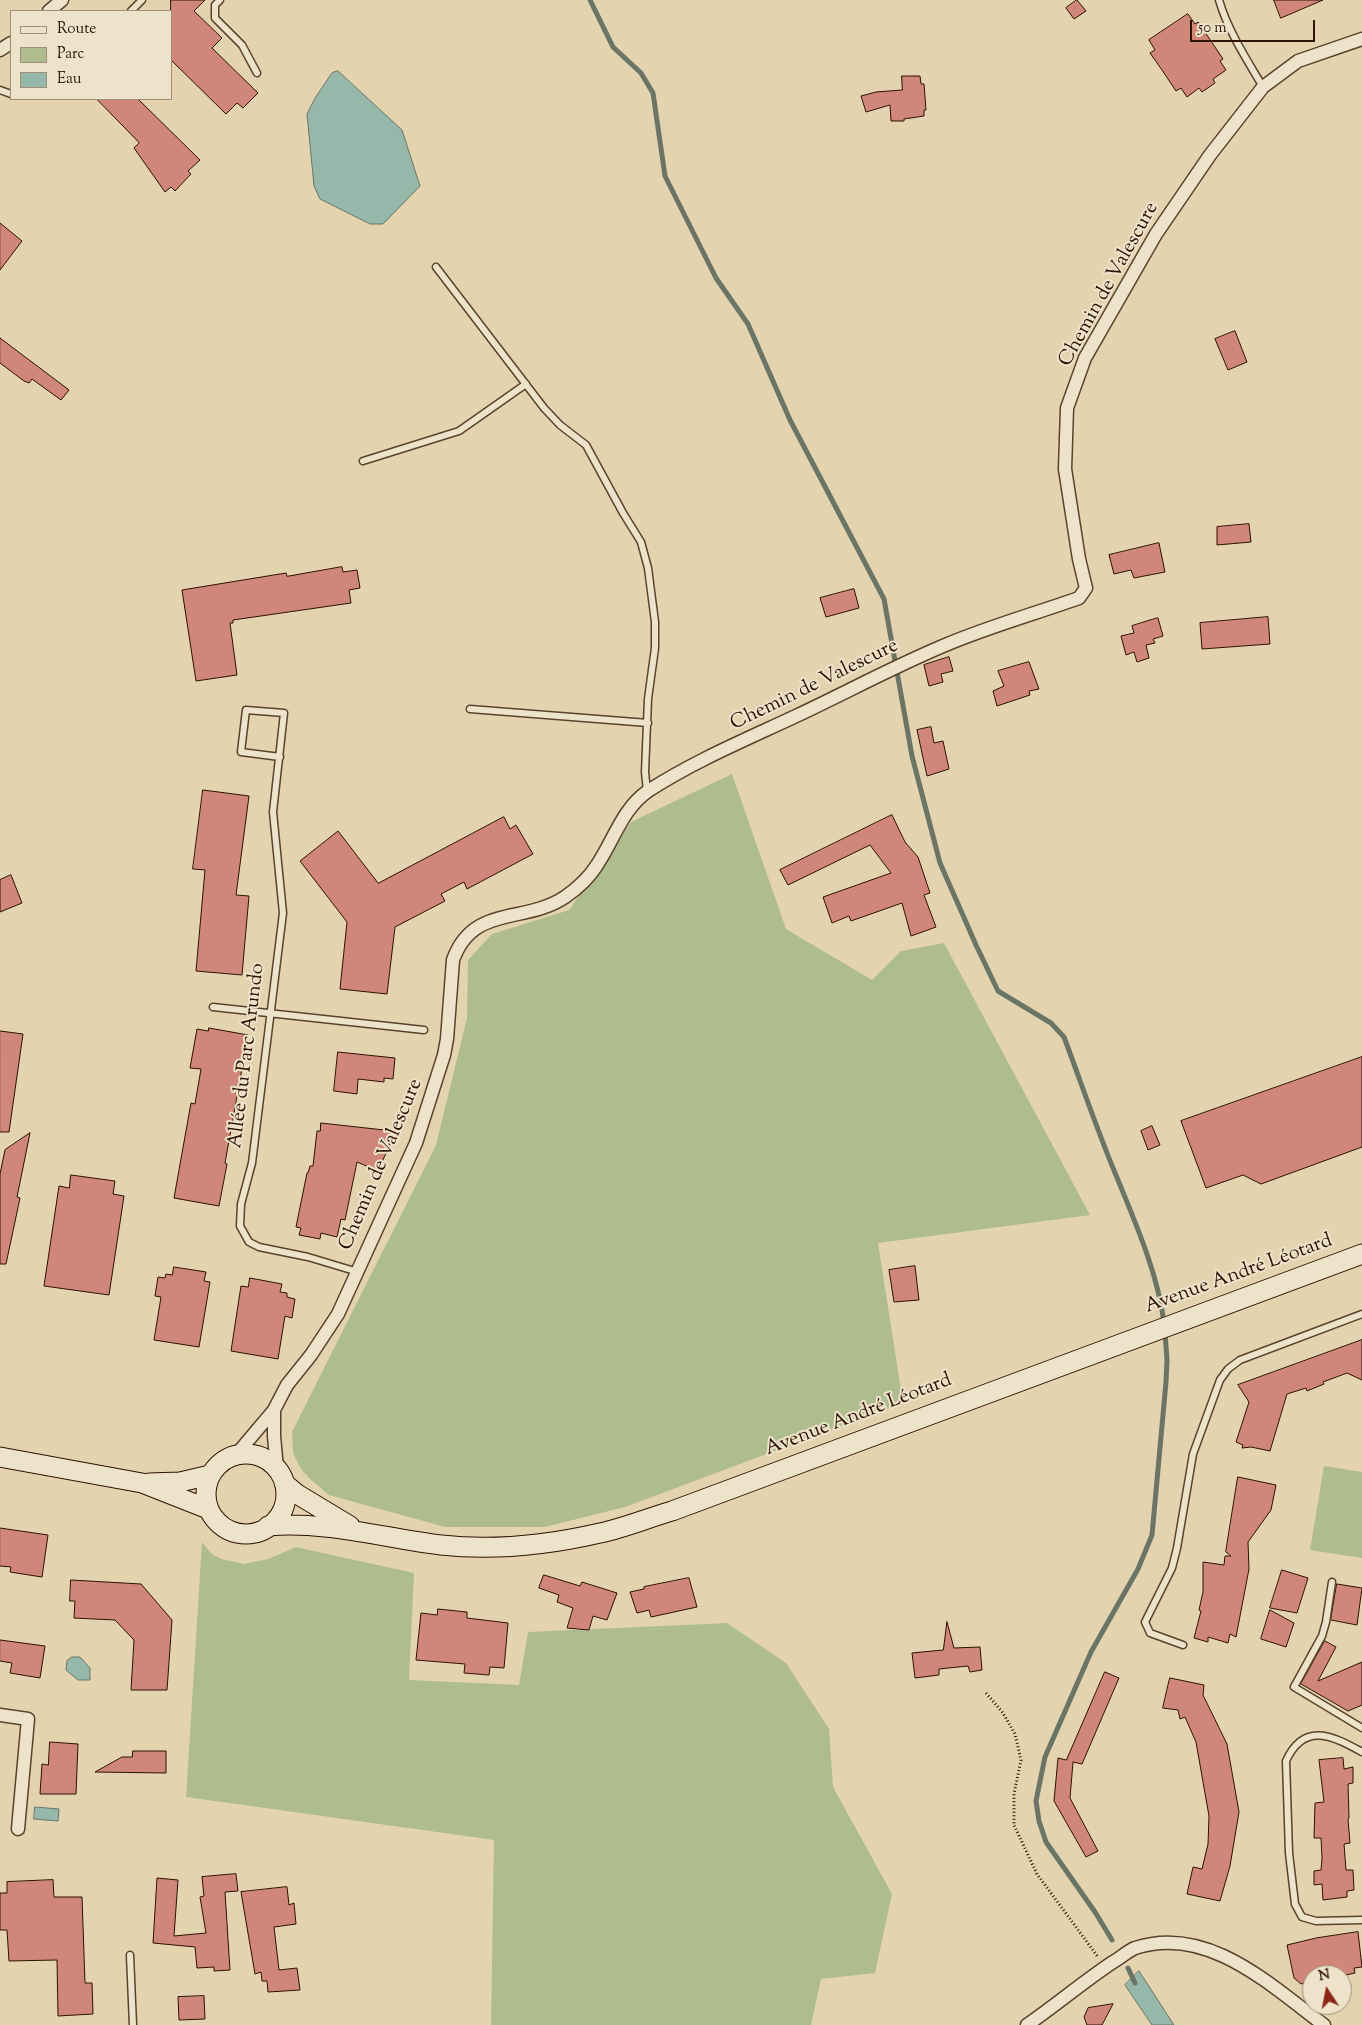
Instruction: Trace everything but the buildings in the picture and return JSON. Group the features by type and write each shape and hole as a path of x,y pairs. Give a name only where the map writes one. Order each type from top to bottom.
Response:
{"main road":[{"name":"Avenue André Léotard","path":"268,1526 310,1525 358,1530 441,1545 475,1547 511,1546 600,1533 672,1510 1362,1254"},
{"path":"248,1454 259,1456 269,1461 280,1476 285,1502 276,1520 268,1526 249,1533 229,1530 217,1521 208,1508 206,1492 210,1475 216,1466 236,1455 248,1454"},
{"path":"1,1459 142,1483 208,1508"},
{"path":"142,1483 180,1482 210,1475"},
{"name":"Avenue André Léotard","path":"280,1476 303,1498 358,1530"}],"street":[{"path":"50,10 62,0"},
{"name":"Chemin de Valescure","path":"236,1455 274,1410 287,1385 311,1355 338,1314 416,1143 439,1074 447,1039 451,970 457,949 474,929 484,923 498,917 557,902 580,886 598,865 622,818 647,792 681,772 761,731 944,645 1079,598 1086,588 1079,559 1065,469 1067,408 1085,358 1156,234 1210,155 1263,87 1298,61 1362,39"},
{"name":"Chemin de Valescure","path":"274,1410 274,1436 280,1476"},
{"path":"0,1716 28,1719 18,1829"},
{"path":"1026,2025 1134,1949 1161,1944 1182,1943 1213,1951 1253,1972 1324,2025"}],"lane":[{"path":"132,10 142,0"},
{"path":"220,0 215,5 216,18 242,44 256,73"},
{"path":"1219,0 1223,14 1263,87"},
{"path":"436,267 544,408 560,425 586,445 641,542 648,568 655,622 656,648 648,699 645,772 647,792"},
{"path":"363,461 460,431 526,384"},
{"path":"470,709 648,723"},
{"name":"Allée du Parc Arundo","path":"280,757 241,752 246,710 284,713 280,757 274,812 282,913 252,1163 241,1204 240,1226 249,1242 258,1247 308,1257 358,1272"},
{"path":"212,1007 424,1030"},
{"path":"1183,1645 1150,1633 1145,1622 1172,1568 1182,1522 1193,1454 1220,1380 1228,1369 1240,1360 1362,1314"},
{"path":"1332,1582 1322,1636 1294,1687 1362,1728"},
{"path":"1362,1752 1334,1737 1315,1735 1304,1739 1291,1749 1286,1761 1289,1852 1295,1904 1302,1917 1316,1921 1362,1920"},
{"path":"130,1955 132,2025"}],"path":[{"path":"986,1693 1003,1713 1016,1734 1021,1760 1014,1794 1014,1825 1037,1874 1106,1967"}],"green space":[{"path":"732,774 786,929 872,980 901,951 944,943 1090,1215 878,1243 903,1403 625,1507 545,1527 445,1527 329,1495 301,1469 293,1453 292,1432 436,1145 467,1018 468,960 492,934 569,910 631,822"},
{"path":"1324,1466 1362,1472 1362,1558 1310,1550"},
{"path":"202,1542 212,1554 221,1559 244,1564 268,1559 296,1547 414,1573 409,1680 519,1685 528,1632 727,1623 786,1663 829,1729 833,1787 892,1894 875,1973 821,1979 811,2025 491,2025 494,1840 186,1797"}],"water":[{"path":"338,71 402,130 420,186 383,224 370,224 320,199 314,186 307,114 332,73"},
{"path":"72,1657 80,1657 90,1668 90,1680 78,1680 66,1670 67,1661"},
{"path":"35,1807 59,1809 58,1821 34,1819"},
{"path":"1139,1971 1174,2025 1152,2025 1125,1985"}],"waterway":[{"path":"590,0 613,47 641,73 653,93 665,176 716,278 748,324 790,420 884,599 912,756 940,863 998,991 1051,1023 1064,1037 1146,1251 1157,1288 1164,1324"},
{"path":"1112,1940 1095,1912 1046,1842 1039,1821 1036,1801 1045,1757 1091,1652 1138,1569 1152,1535 1166,1382 1165,1333"},
{"path":"1128,1968 1135,1983"}]}
